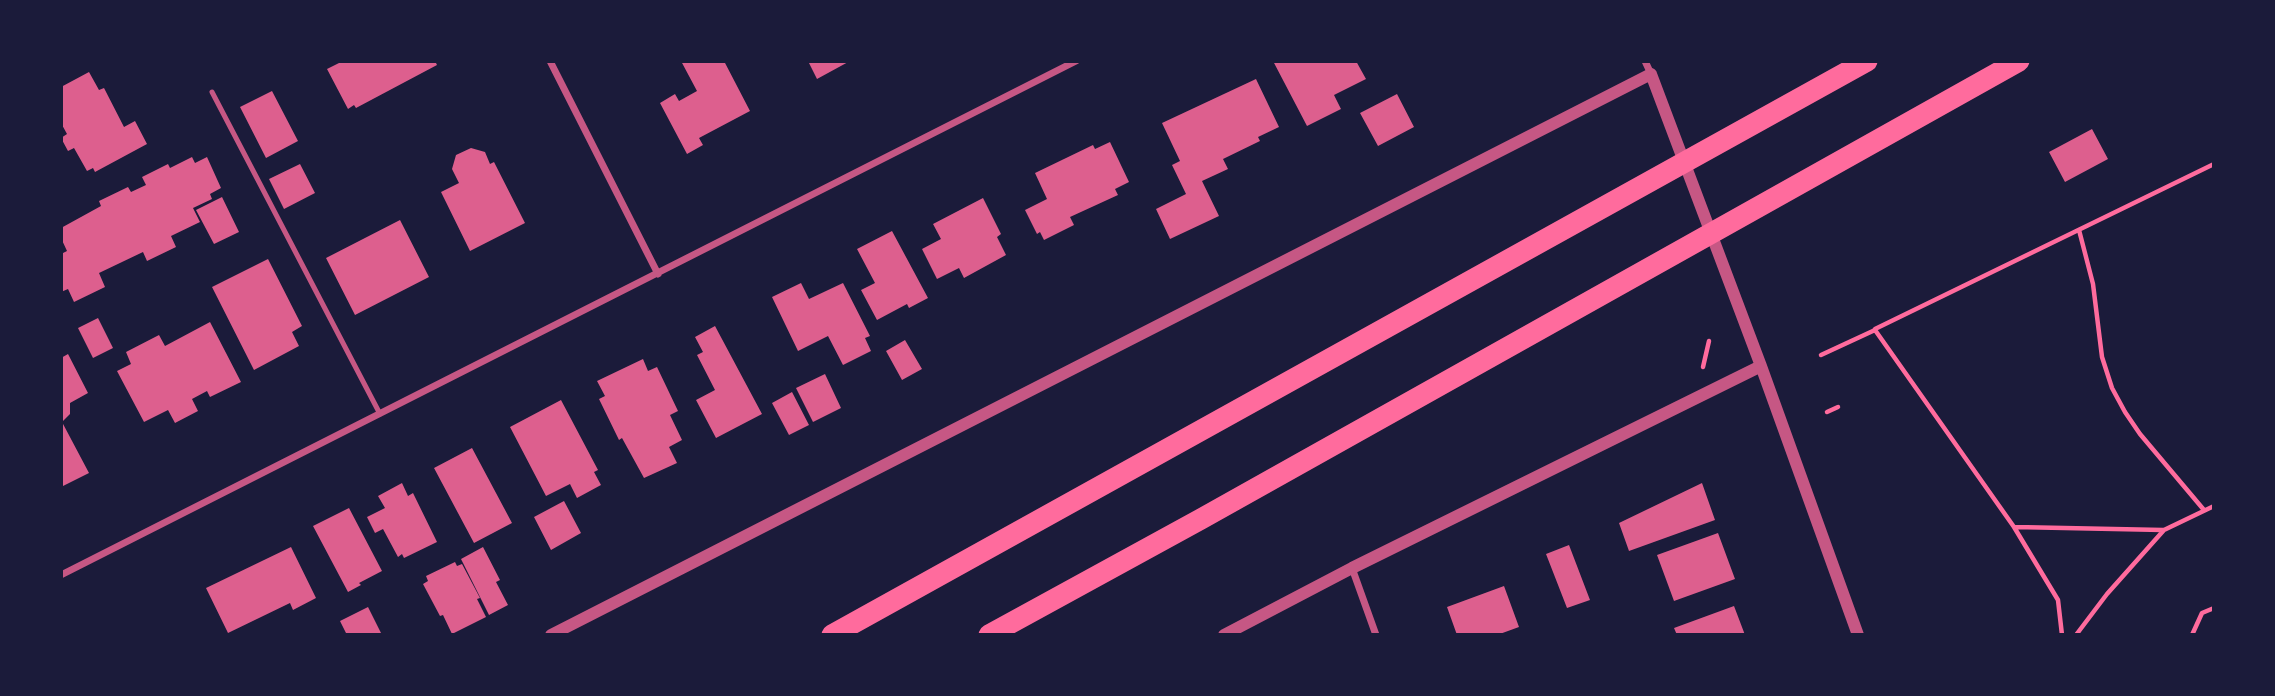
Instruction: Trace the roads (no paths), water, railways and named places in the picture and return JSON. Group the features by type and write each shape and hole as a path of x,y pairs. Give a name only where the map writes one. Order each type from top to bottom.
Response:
{"highway":[{"path":"832,635 1867,61"},
{"path":"989,635 2019,61"}],"street":[{"path":"550,61 657,274"},
{"path":"61,575 1076,61"},
{"path":"551,635 1648,67 1761,366 1858,635"},
{"path":"1224,635 1352,568 1761,366"},
{"path":"1352,568 1376,635"}],"lane":[{"path":"212,92 380,414"}]}
